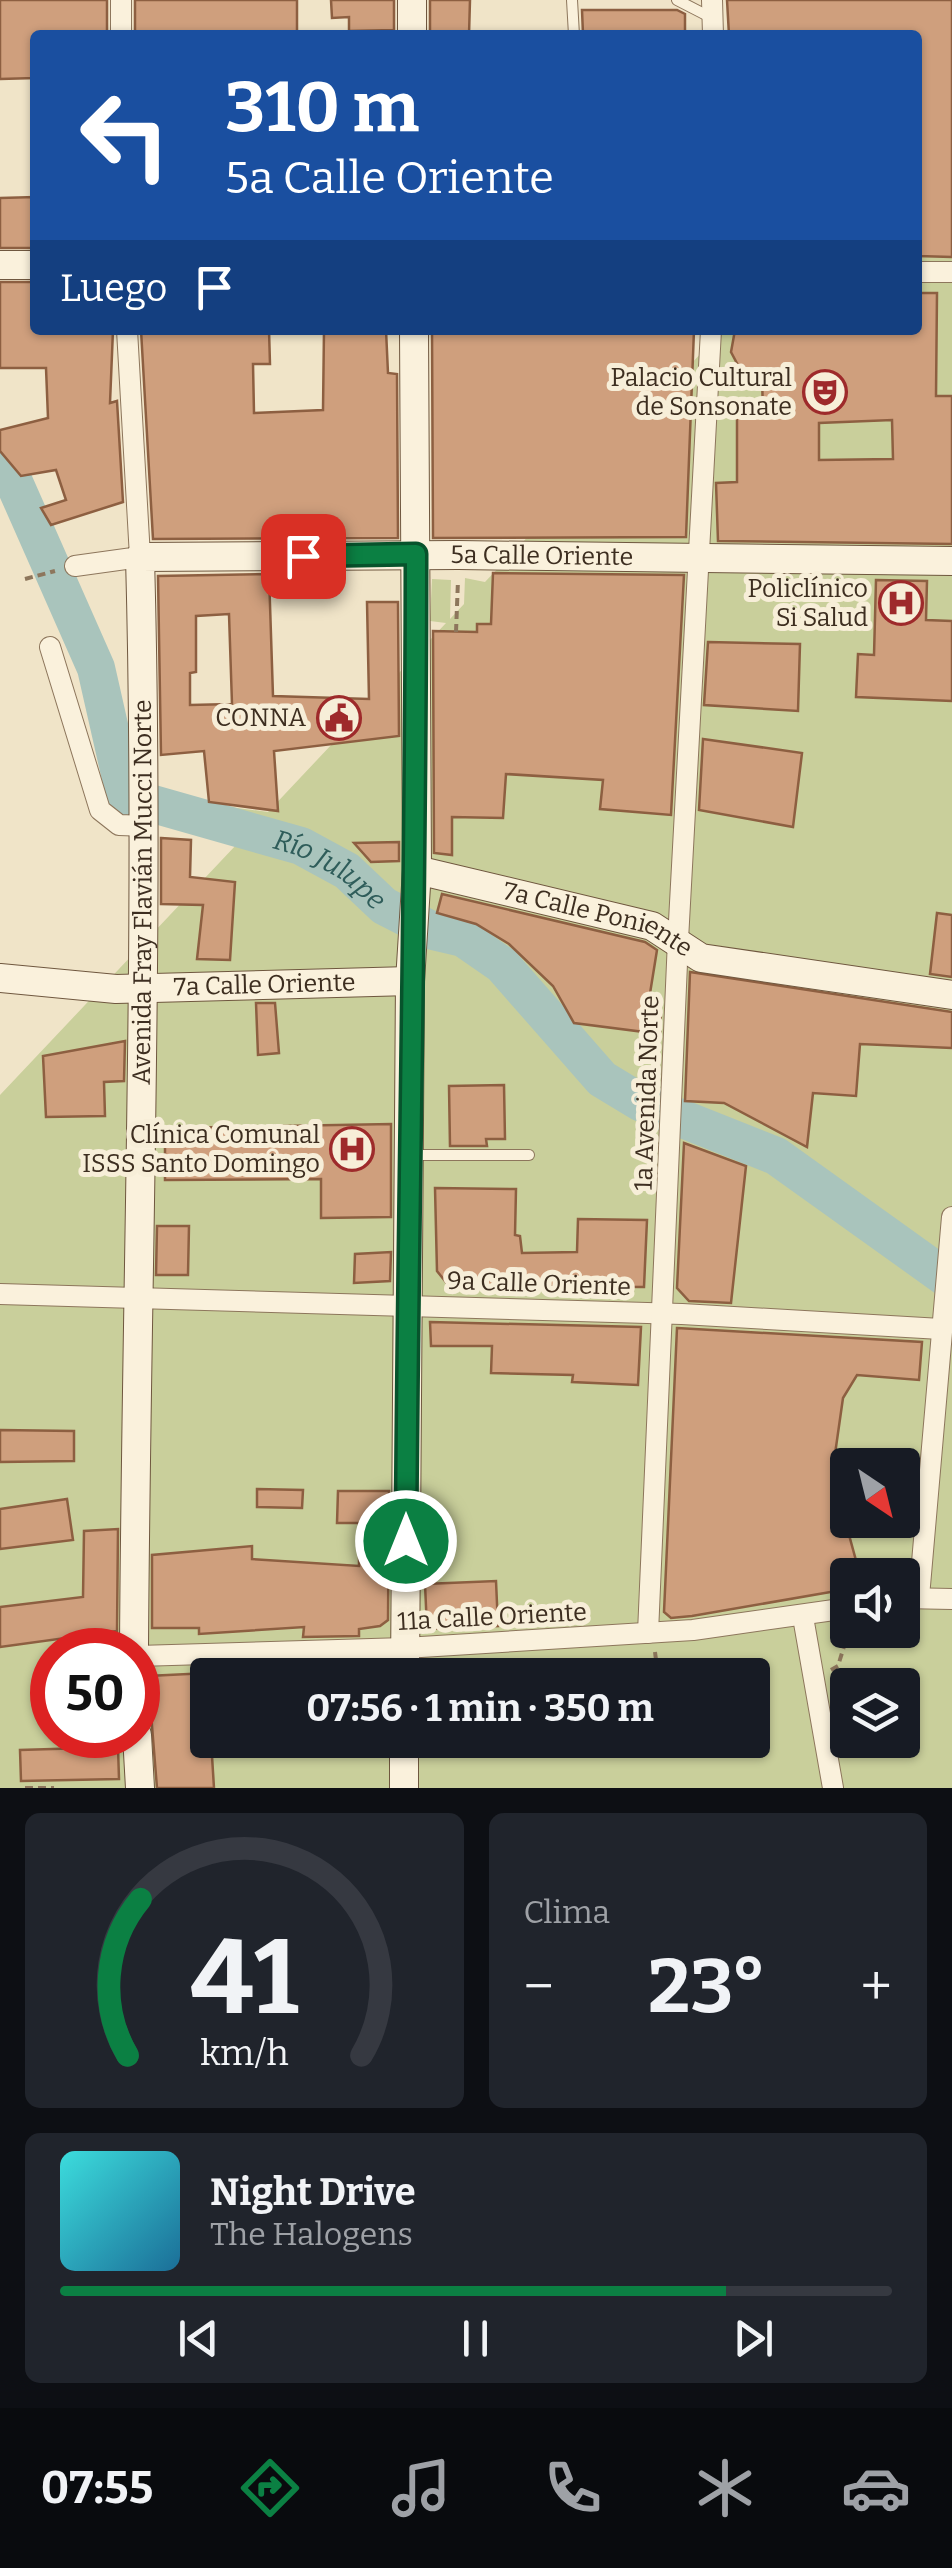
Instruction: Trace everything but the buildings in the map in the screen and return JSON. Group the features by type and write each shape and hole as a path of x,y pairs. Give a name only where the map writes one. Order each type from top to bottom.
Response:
{"main road":[{"path":"412,0 412,30"},
{"path":"0,265 30,265"},
{"path":"405,1658 410,974 415,880 414,335"},
{"name":"5a Calle Oriente","path":"140,557 416,554 952,561"},
{"name":"Avenida Fray Flavián Mucci Norte","path":"136,1628 136,1298 147,830 140,557"},
{"name":"7a Calle Poniente","path":"415,880 652,926 702,958 952,995"},
{"name":"7a Calle Oriente","path":"0,978 141,989 410,974"},
{"path":"138,1758 140,1788"},
{"path":"404,1758 404,1788"}],"street":[{"path":"121,0 121,30"},
{"path":"922,272 952,272"},
{"path":"126,335 140,557"},
{"name":"1a Avenida Norte","path":"648,1632 678,940 702,556 711,335"},
{"name":"5a Calle Oriente","path":"74,566 140,557"},
{"path":"50,647 100,810 119,825 147,830"},
{"path":"915,1558 952,1218"},
{"name":"9a Calle Oriente","path":"0,1294 662,1314 941,1328"},
{"path":"920,1598 952,1599"},
{"name":"11a Calle Oriente","path":"437,1658 830,1612"},
{"path":"803,1617 833,1788"},
{"name":"11a Calle Oriente","path":"160,1654 285,1658"}],"lane":[{"path":"572,0 574,30"},
{"path":"677,0 713,18"},
{"path":"408,1155 529,1154"}],"path":[{"path":"28,578 74,566"},
{"path":"456,632 458,575"},
{"path":"818,1691 838,1666 844,1648"},
{"path":"25,1788 54,1788"}],"green space":[{"path":"952,87 952,1788 0,1788 0,1095 237,844 162,820 164,798 268,812 446,623 430,621 432,579 451,580 450,619 464,604 465,578 485,582 718,335 922,335 922,120"}],"waterway":[{"name":"Río Julupe","path":"0,460 9,471 96,668 125,796 301,846 347,871 384,906 433,931 463,938 502,965 602,1079 640,1102 776,1156 952,1282"}],"place":[{"name":"Palacio Cultural de Sonsonate","path":"825,392"},
{"name":"Policlínico Si Salud","path":"901,603"},
{"name":"CONNA","path":"339,718"},
{"name":"Clínica Comunal ISSS Santo Domingo","path":"352,1149"}],"route":[{"path":"303,556 416,554 417,870 410,982 406,1541"}]}
